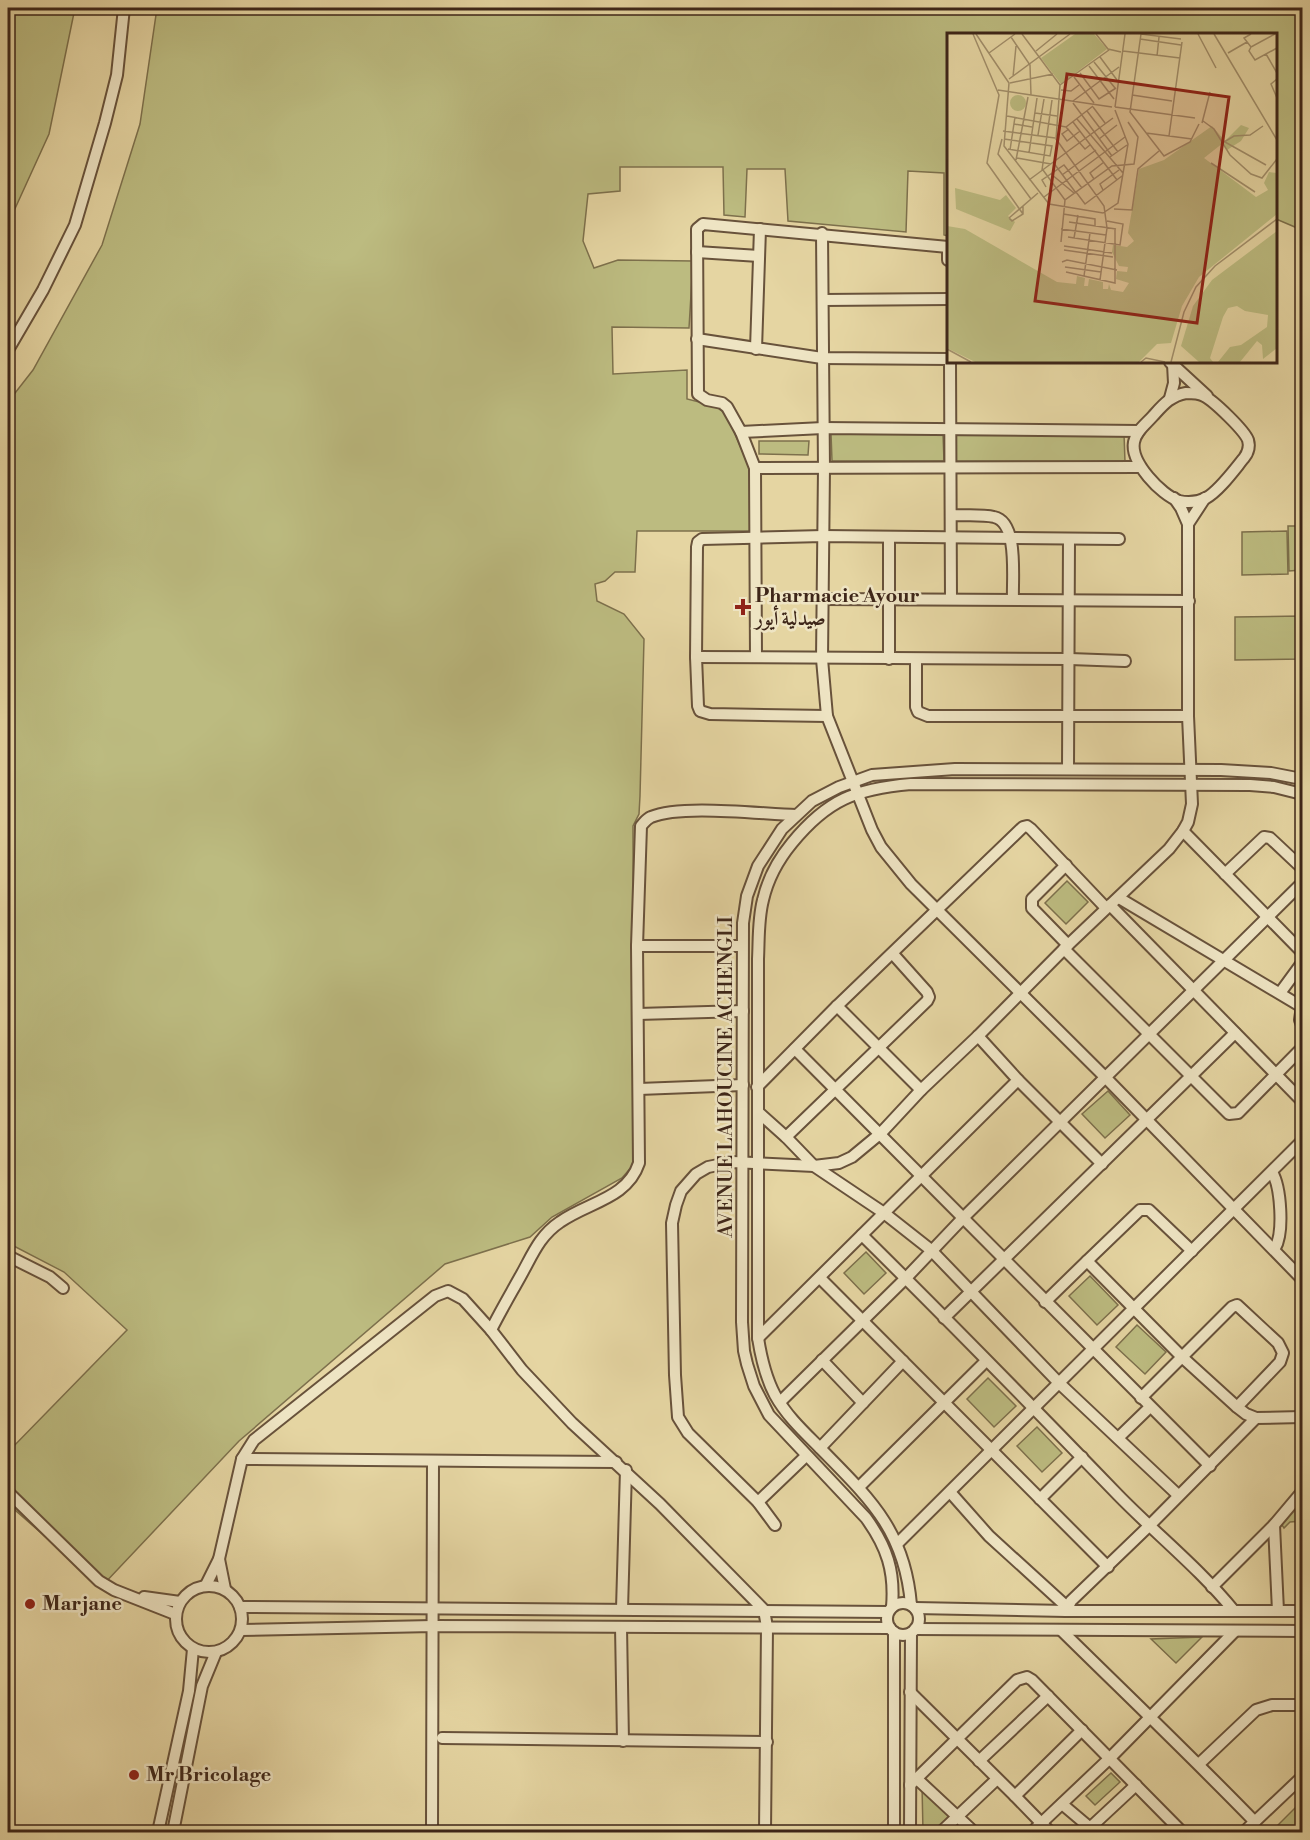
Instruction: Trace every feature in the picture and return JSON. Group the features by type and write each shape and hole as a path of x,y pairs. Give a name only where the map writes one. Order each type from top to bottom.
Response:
{"street":[{"path":"8,350 43,290 75,225 117,75 124,8"},
{"path":"756,657 757,537 754,468 741,432 728,407 698,394 697,229 703,224 822,233 947,247"},
{"path":"756,349 760,229"},
{"path":"822,233 824,468 822,659 827,716 852,782 881,847 911,884 1275,1248 1302,1279"},
{"path":"697,252 759,256"},
{"path":"823,300 947,299"},
{"path":"697,339 822,358 947,360"},
{"path":"949,363 951,599"},
{"path":"1170,398 1174,383 1171,363"},
{"path":"1171,363 1246,436 1249,448 1244,458 1205,498 1188,524"},
{"path":"776,1525 758,1502 688,1433 678,1418 672,1223 677,1198 685,1185 708,1167 733,1162 814,1166 839,1163 852,1157 881,1133 921,1090 1066,947 1169,849 1183,831 1188,822 1192,804 1188,716 1188,524 1174,498 1140,467 1134,449 1139,431 1170,398 1192,393 1212,401"},
{"path":"741,432 823,428 1139,431"},
{"path":"754,468 1140,467"},
{"path":"1174,498 1190,502 1205,498"},
{"path":"951,515 995,517 1002,521 1012,538 1012,600"},
{"path":"827,716 704,713 698,706 696,657 698,542 708,538 822,536 1119,539"},
{"path":"889,538 889,659"},
{"path":"1068,770 1070,539"},
{"path":"823,599 1189,601"},
{"path":"696,657 1125,661"},
{"path":"916,659 916,707 922,714 1188,716"},
{"name":"AVENUE LAHOUCINE ACHENGLI","path":"890,1610 892,1574 886,1551 876,1531 770,1415 754,1386 744,1351 742,1322 744,1163 742,946 747,896 758,866 776,838 812,801 852,782 890,772 955,769 1189,770 1271,773 1302,779"},
{"name":"AVENUE LAHOUCINE ACHENGLI","path":"913,1606 905,1562 898,1543 859,1487 790,1418 770,1383 758,1338 759,919 766,886 780,857 809,822 839,801 876,787 911,784 1190,784 1274,787 1302,794"},
{"path":"491,1330 539,1241 562,1220 605,1199 628,1184 636,1173 639,1163 637,946 641,826 646,820 664,813 697,811 796,815"},
{"path":"758,1087 837,1006 1023,826 1027,826 1065,865 1112,904 1302,1101"},
{"path":"1183,831 1302,951"},
{"path":"1226,874 1264,837 1270,838 1302,868"},
{"path":"1065,865 1032,899 1032,908 1148,1034 1232,1115 1238,1113 1302,1048"},
{"path":"780,1402 1302,883"},
{"path":"1112,904 1225,959 1302,1006 1300,1020 1302,1025"},
{"path":"637,946 742,946"},
{"path":"786,1137 927,1001 929,997 927,992 893,954"},
{"path":"1280,993 1302,963"},
{"path":"837,1006 921,1090"},
{"path":"638,1014 742,1011"},
{"path":"944,1318 1235,1033"},
{"path":"978,1036 1018,1080 1102,1164"},
{"path":"795,1049 1210,1466"},
{"path":"758,1338 1018,1080"},
{"path":"639,1089 743,1085"},
{"path":"758,1112 814,1166 884,1213 931,1250 1059,1383 1178,1495"},
{"path":"898,1543 1302,1141"},
{"path":"1272,1172 1279,1189 1280,1235 1275,1248"},
{"path":"1045,1302 1144,1209 1149,1210 1192,1251"},
{"path":"862,1235 1035,1407 1234,1611"},
{"path":"8,1256 50,1277 63,1288"},
{"path":"1088,1261 1182,1357 1246,1414 1256,1418 1302,1417"},
{"path":"820,1278 1107,1567"},
{"path":"206,1585 219,1558 242,1459 250,1445 259,1435 441,1292 448,1291 458,1296 491,1330 529,1377 572,1423 626,1470 764,1610 767,1627 765,1833"},
{"path":"1141,1398 1232,1307 1238,1305 1278,1343 1283,1353 1280,1362 1237,1407"},
{"path":"822,1360 863,1403"},
{"path":"859,1487 986,1360"},
{"path":"820,1448 903,1361"},
{"path":"1118,1438 1150,1407"},
{"path":"1067,1609 1256,1418"},
{"path":"758,1502 806,1456"},
{"path":"1040,1499 1082,1457"},
{"path":"242,1459 616,1461"},
{"path":"432,1833 433,1461"},
{"path":"622,1609 626,1470"},
{"path":"8,1492 99,1581 114,1590 175,1614"},
{"path":"950,1492 989,1536 1067,1609"},
{"path":"1212,1587 1274,1525 1301,1493"},
{"path":"1274,1525 1278,1611"},
{"path":"219,1558 225,1589"},
{"path":"206,1585 225,1589 236,1599 240,1607 241,1629 234,1641 216,1652 207,1653 193,1648 184,1642 177,1632 175,1614 180,1602 184,1595 197,1587 206,1585"},
{"path":"129,1595 180,1602"},
{"path":"240,1607 890,1610 901,1603 913,1606 1302,1611"},
{"path":"910,1833 913,1781 910,1692 913,1631 919,1621 913,1606"},
{"path":"890,1610 887,1620 892,1630 894,1833"},
{"path":"241,1629 433,1626 767,1627 892,1630 902,1635 913,1631 1302,1631"},
{"path":"621,1627 623,1741"},
{"path":"1061,1630 1148,1717 1199,1764 1255,1822"},
{"path":"1032,1833 1110,1758 1235,1631"},
{"path":"158,1833 189,1691 193,1648"},
{"path":"174,1833 202,1686 216,1652"},
{"path":"913,1781 1017,1680 1027,1677 1182,1833"},
{"path":"910,1692 1050,1833"},
{"path":"979,1761 1048,1696"},
{"path":"1199,1764 1256,1710 1272,1705 1302,1705"},
{"path":"1015,1796 1082,1730"},
{"path":"442,1738 767,1742"},
{"path":"1244,1833 1302,1777"},
{"path":"941,1833 996,1779"},
{"path":"913,1781 974,1833"},
{"path":"1062,1804 1088,1826 1092,1826 1136,1785"}],"shaded area":[{"path":"8,8 75,8 49,134 8,224"},
{"path":"157,8 1302,8 1302,230 1277,219 1277,33 947,33 947,236 944,235 944,173 908,171 906,232 788,221 785,169 747,169 745,217 724,215 723,167 620,167 620,191 588,194 583,241 594,268 618,260 693,261 689,328 612,327 613,374 687,370 687,399 715,406 726,414 752,473 751,531 637,531 635,572 615,572 605,581 595,584 597,601 624,614 644,639 639,814 633,826 634,1164 622,1178 552,1217 530,1237 445,1264 239,1441 102,1586 8,1504 8,1452 127,1330 64,1272 8,1243 8,402 33,370 102,245 140,124"},
{"path":"831,433 943,434 944,461 832,461"},
{"path":"954,433 1124,434 1125,462 954,461"},
{"path":"759,441 809,441 808,455 759,454"},
{"path":"1288,526 1302,526 1302,570 1289,571"},
{"path":"1287,531 1288,574 1242,575 1242,532"},
{"path":"1302,616 1302,659 1235,660 1235,617"},
{"path":"1067,881 1088,902 1066,924 1045,903"},
{"path":"1108,1091 1130,1115 1105,1138 1082,1114"},
{"path":"866,1252 886,1273 864,1294 844,1273"},
{"path":"1090,1276 1118,1305 1097,1325 1069,1296"},
{"path":"1137,1325 1166,1352 1145,1374 1116,1347"},
{"path":"988,1378 1016,1406 994,1427 967,1399"},
{"path":"1037,1427 1062,1453 1042,1472 1017,1446"},
{"path":"1302,1495 1302,1521 1290,1522 1284,1528 1280,1522"},
{"path":"1202,1637 1176,1663 1151,1639"},
{"path":"1111,1773 1120,1782 1095,1805 1086,1796"},
{"path":"922,1785 953,1814 935,1832 923,1832"},
{"path":"1302,1801 1302,1832 1271,1832"}],"place":[{"name":"Pharmacie Ayour صيدلية أيور","path":"743,607"},
{"name":"Marjane","path":"30,1604"},
{"name":"Mr Bricolage","path":"134,1775"}]}
